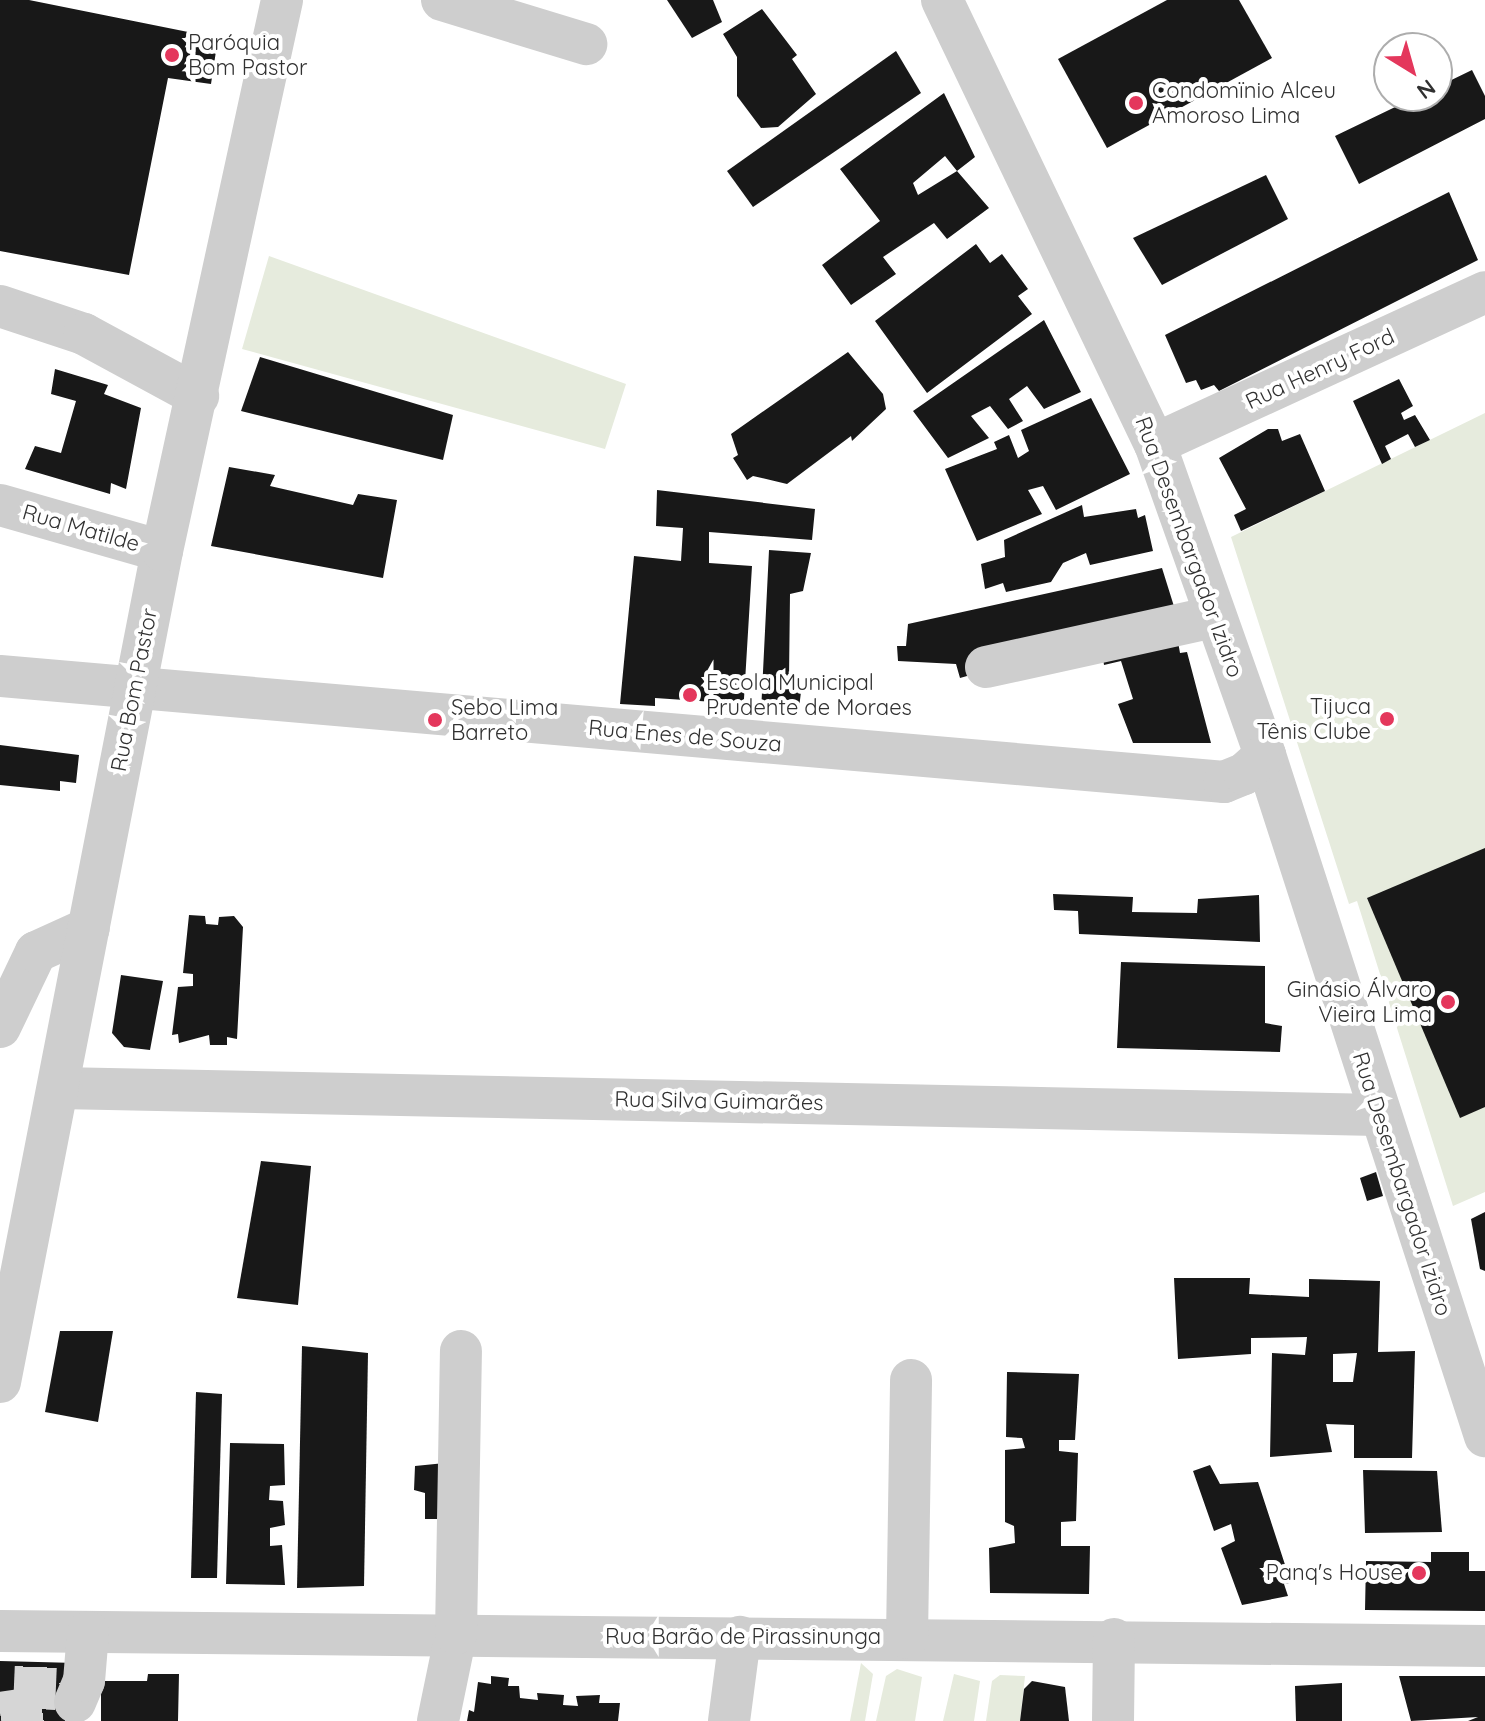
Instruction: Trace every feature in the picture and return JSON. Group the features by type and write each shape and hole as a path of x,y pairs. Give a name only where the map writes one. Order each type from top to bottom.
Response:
{"street":[{"name":"Rua Bom Pastor","path":"0,1382 162,551 282,0"},
{"path":"442,0 586,44"},
{"name":"Rua Desembargador Izidro","path":"942,0 1155,444 1265,755 1378,1115 1485,1436"},
{"name":"Rua Henry Ford","path":"1155,444 1485,292"},
{"path":"0,306 84,334 198,396"},
{"name":"Rua Matilde","path":"0,505 162,551"},
{"path":"986,667 1214,617"},
{"name":"Rua Enes de Souza","path":"0,676 1224,782 1238,778 1265,755"},
{"path":"0,1027 36,952 45,943 89,928"},
{"name":"Rua Silva Guimarães","path":"59,1088 1378,1115"},
{"path":"438,1721 456,1634 461,1351"},
{"path":"907,1638 911,1380"},
{"path":"75,1702 84,1681 88,1632"},
{"name":"Rua Barão de Pirassinunga","path":"24,1641 88,1632 1114,1639 1485,1646"},
{"path":"729,1721 740,1637"},
{"path":"1113,1721 1114,1639"}],"shaded area":[{"path":"269,256 626,384 605,449 242,349"},
{"name":"Tijuca Tênis Clube","path":"1485,413 1485,1192 1453,1206 1357,901 1349,904 1231,537"},
{"path":"861,1663 873,1674 865,1721 850,1721"},
{"path":"897,1669 922,1677 915,1721 876,1721 886,1676"},
{"path":"954,1674 980,1681 974,1721 943,1721"},
{"path":"1000,1675 1025,1676 1020,1721 986,1721 992,1681"}],"building":[{"path":"0,0 29,0 218,38 211,84 168,78 129,275 0,251"},
{"path":"667,0 713,0 722,22 692,38"},
{"name":"Condomïnio Alceu Amoroso Lima","path":"1167,0 1239,0 1272,58 1107,148 1058,59"},
{"path":"762,9 797,55 792,59 816,94 778,127 761,128 737,96 737,57 723,34"},
{"path":"896,51 921,93 753,207 727,171"},
{"path":"1472,70 1485,96 1485,119 1359,184 1335,136 1385,112 1453,112 1453,79"},
{"path":"944,93 975,157 957,171 989,208 947,239 934,223 883,257 896,274 851,305 822,265 880,221 840,169","holes":["945,156 957,171 918,195 913,183"]},
{"path":"1266,175 1288,219 1162,285 1133,238"},
{"path":"1449,192 1478,260 1219,391 1214,385 1201,390 1196,380 1186,383 1165,335"},
{"path":"976,244 990,263 1002,254 1028,289 1018,296 1032,314 927,393 875,321"},
{"path":"1044,320 1081,392 1044,409 1027,386 1009,399 1023,421 1008,429 990,406 971,416 989,438 948,458 913,411"},
{"path":"848,352 883,394 886,409 852,441 851,436 787,484 753,476 747,480 733,458 738,455 731,434"},
{"path":"260,357 453,415 443,460 241,411"},
{"path":"55,369 108,385 104,394 141,408 126,489 111,483 110,494 25,469 35,446 61,453 76,401 51,394"},
{"path":"1399,379 1413,406 1401,413 1404,420 1415,415 1430,440 1415,447 1408,434 1385,446 1391,459 1382,464 1353,401"},
{"path":"1091,398 1130,474 1056,510 1043,486 1028,490 1042,514 977,541 945,469 997,449 994,442 1009,435 1018,458 1029,451 1021,430"},
{"path":"1268,429 1278,429 1282,441 1300,434 1325,491 1241,531 1234,515 1246,509 1219,458"},
{"path":"229,467 275,475 270,486 353,505 358,494 397,500 383,578 211,546"},
{"path":"657,490 815,509 812,540 709,532 709,563 752,566 743,715 715,714 714,702 655,698 655,706 620,704 634,556 681,561 683,528 656,526"},
{"path":"1082,505 1084,517 1136,509 1138,518 1145,515 1153,551 1090,565 1086,553 1063,563 1051,582 1006,592 1003,583 985,589 981,564 1005,557 1004,540"},
{"path":"769,550 811,553 803,591 790,594 789,678 803,676 798,716 761,712"},
{"path":"1162,568 1177,616 960,678 956,664 898,661 897,646 906,646 908,624"},
{"path":"1177,636 1180,653 1187,652 1211,743 1133,743 1118,704 1133,699 1121,661 1104,665 1101,645"},
{"path":"0,745 79,755 76,783 60,781 60,791 0,785"},
{"name":"Ginásio Álvaro Vieira Lima","path":"1485,848 1485,1107 1460,1118 1367,898"},
{"path":"1053,894 1133,897 1132,912 1197,913 1198,899 1259,895 1260,942 1079,934 1078,911 1054,910"},
{"path":"189,915 205,916 206,924 218,925 219,917 234,916 243,927 237,1039 227,1037 227,1045 210,1045 209,1035 179,1043 178,1034 172,1035 178,987 193,986 193,974 183,973"},
{"path":"1121,962 1265,966 1265,1023 1282,1026 1280,1052 1117,1048"},
{"path":"121,975 163,981 150,1050 124,1047 112,1033"},
{"path":"261,1161 311,1166 298,1305 237,1298"},
{"path":"1376,1172 1383,1196 1367,1201 1360,1178"},
{"path":"1485,1212 1485,1271 1480,1269 1471,1219"},
{"path":"1174,1278 1250,1278 1249,1294 1309,1297 1309,1279 1380,1281 1378,1352 1415,1351 1412,1458 1354,1458 1354,1425 1326,1424 1332,1452 1270,1457 1272,1353 1305,1355 1307,1337 1251,1338 1251,1354 1178,1359","holes":["1357,1353 1353,1382 1333,1382 1333,1354"]},
{"path":"60,1331 113,1331 98,1422 45,1412"},
{"path":"302,1346 368,1353 364,1586 297,1588"},
{"path":"1007,1372 1079,1374 1075,1440 1059,1440 1059,1451 1078,1453 1076,1521 1061,1522 1061,1546 1090,1546 1089,1594 990,1593 989,1548 1015,1543 1014,1526 1005,1522 1005,1450 1025,1448 1022,1438 1006,1437"},
{"path":"196,1392 222,1394 217,1578 191,1578"},
{"path":"230,1443 284,1444 285,1485 270,1486 269,1500 283,1501 285,1525 270,1528 270,1546 282,1545 285,1585 226,1584"},
{"path":"445,1463 444,1519 425,1519 425,1493 414,1490 415,1466"},
{"path":"1210,1465 1220,1484 1258,1482 1291,1583 1284,1584 1288,1596 1242,1605 1221,1548 1235,1541 1231,1524 1214,1531 1193,1471"},
{"path":"1363,1470 1437,1471 1442,1532 1365,1533"},
{"path":"1431,1552 1469,1552 1469,1571 1485,1571 1485,1611 1365,1610 1366,1561 1431,1562"},
{"path":"0,1661 76,1663 74,1721 0,1721"},
{"path":"148,1674 179,1674 178,1721 101,1721 101,1681 147,1681"},
{"path":"491,1676 509,1678 508,1686 519,1686 520,1698 538,1700 537,1693 564,1695 563,1705 578,1706 576,1696 600,1695 599,1703 620,1703 618,1721 467,1721 469,1710 474,1712 478,1682 491,1684"},
{"path":"1399,1676 1485,1676 1485,1721 1468,1721 1478,1717 1411,1721"},
{"path":"1032,1681 1065,1687 1069,1721 1020,1721 1024,1689"},
{"path":"1342,1683 1342,1721 1296,1721 1295,1686"}],"tunnel":[{"path":"34,1709 36,1661"},
{"path":"0,1713 75,1702"}],"place":[{"name":"Paróquia Bom Pastor","path":"172,55"},
{"name":"Condomïnio Alceu Amoroso Lima","path":"1136,103"},
{"name":"Escola Municipal Prudente de Moraes","path":"690,695"},
{"name":"Tijuca Tênis Clube","path":"1387,719"},
{"name":"Sebo Lima Barreto","path":"435,720"},
{"name":"Ginásio Álvaro Vieira Lima","path":"1448,1002"},
{"name":"Panq's House","path":"1419,1573"}]}
